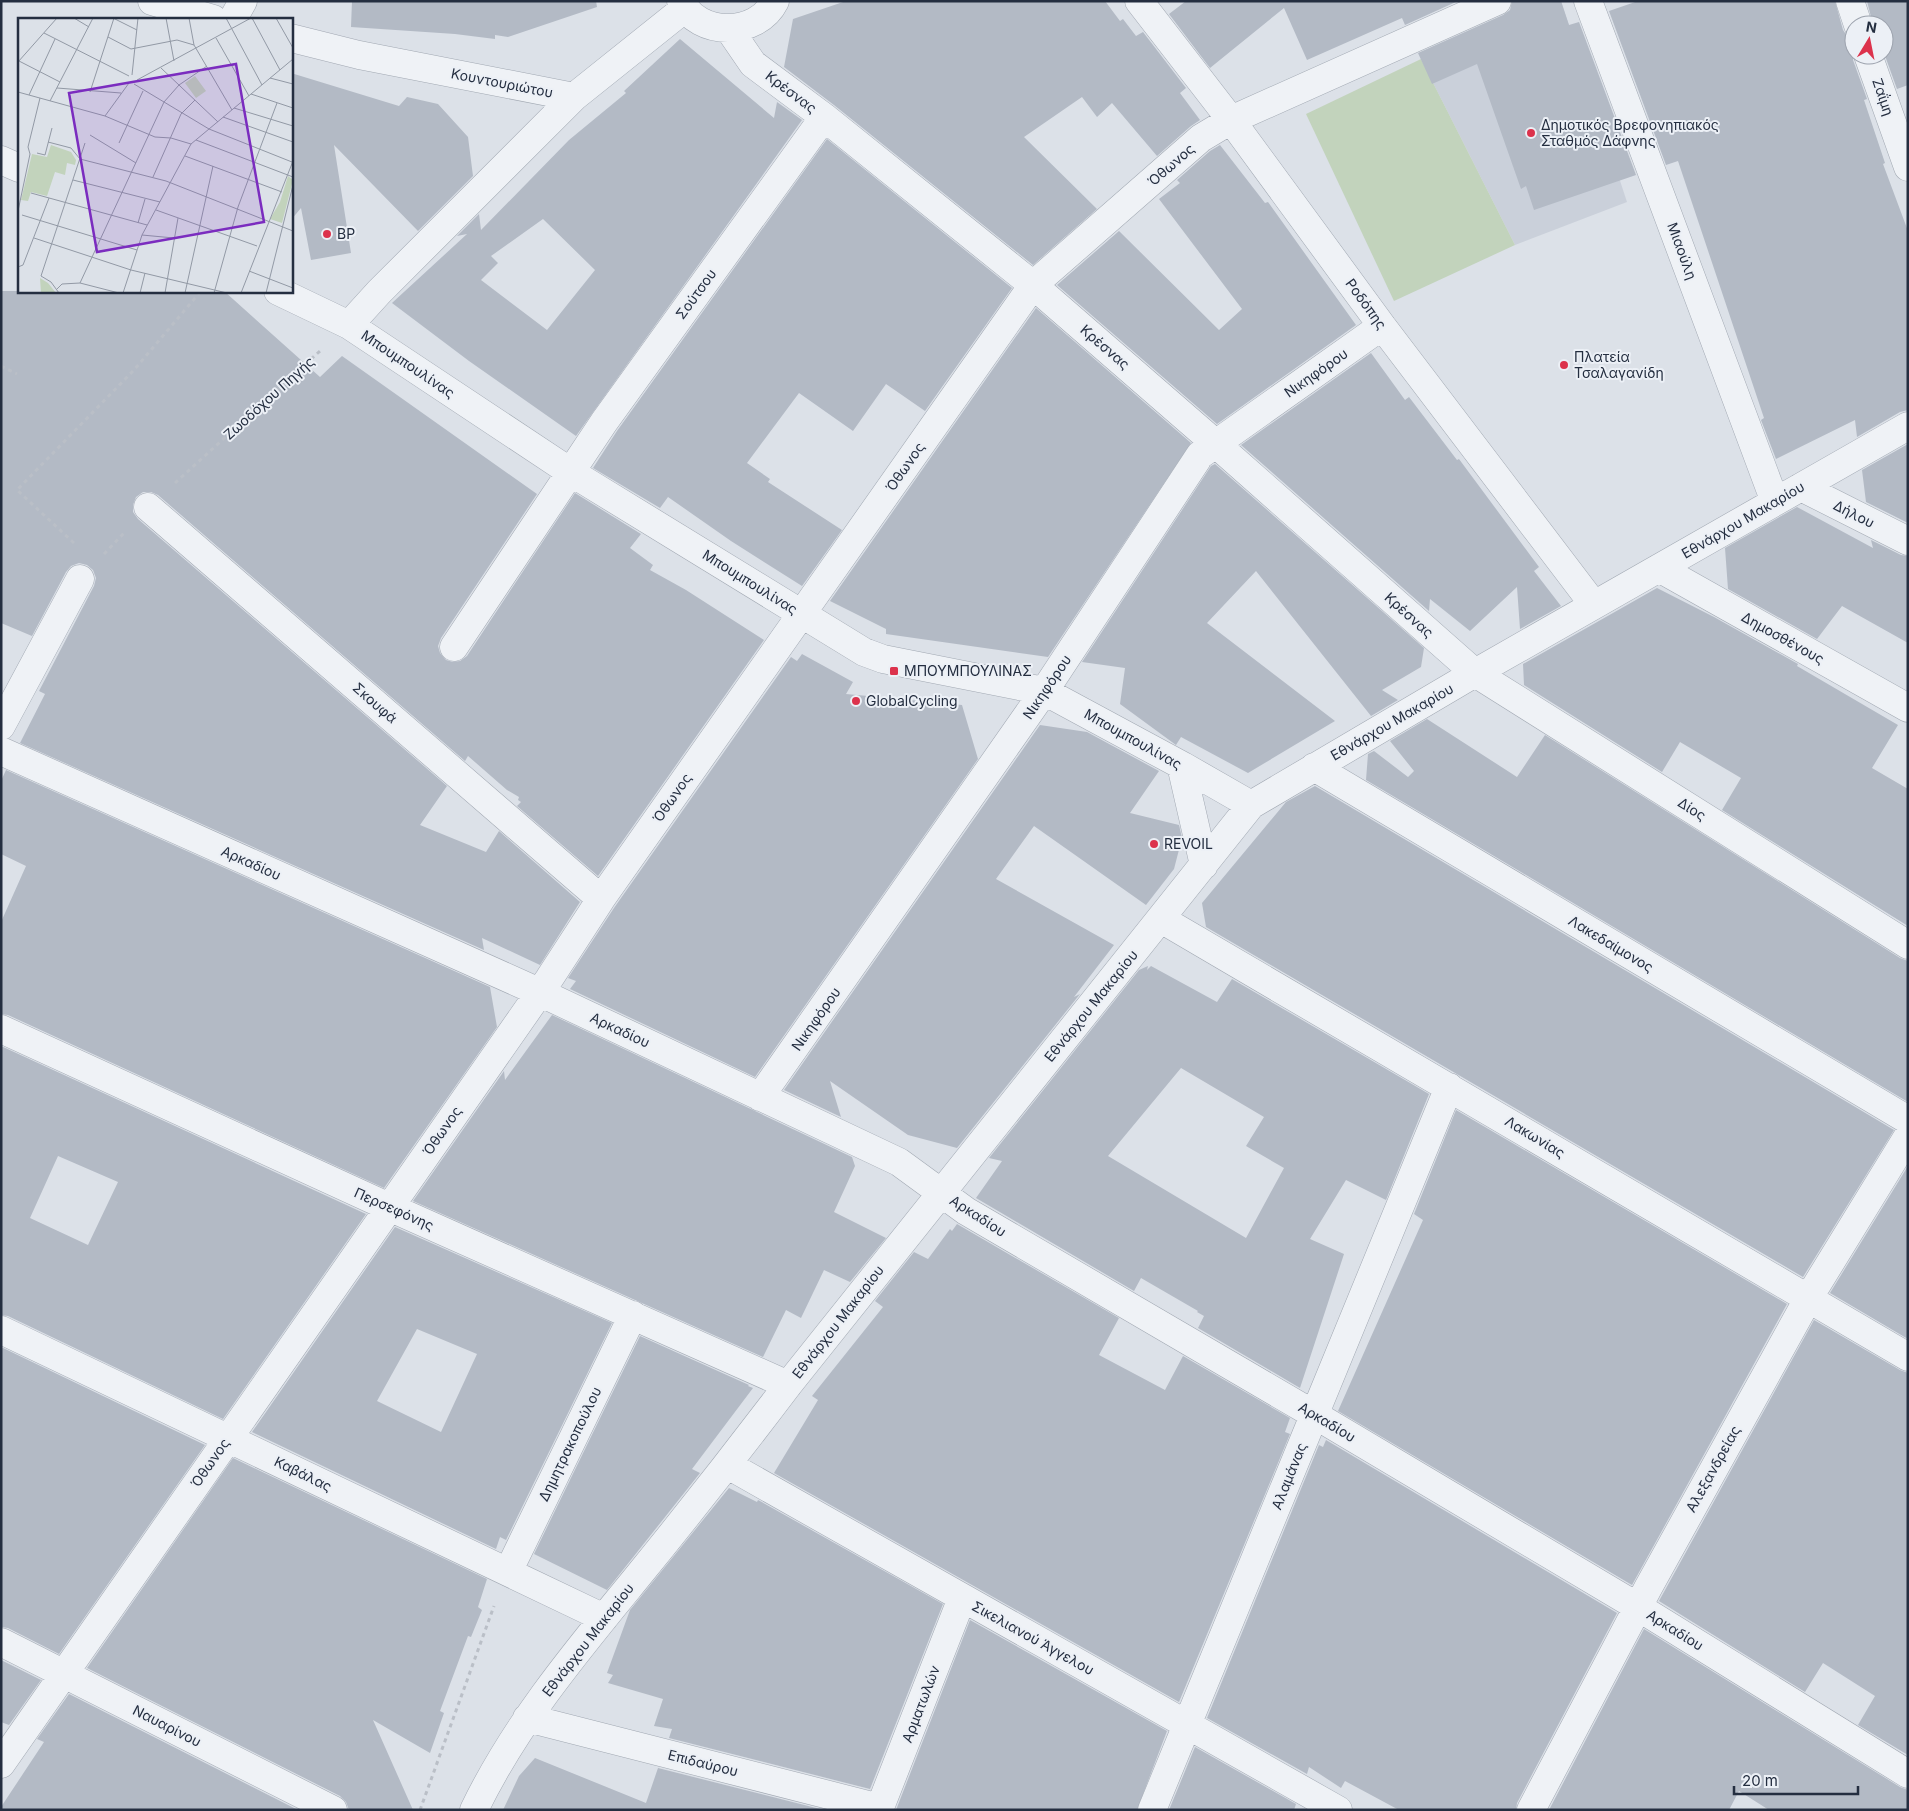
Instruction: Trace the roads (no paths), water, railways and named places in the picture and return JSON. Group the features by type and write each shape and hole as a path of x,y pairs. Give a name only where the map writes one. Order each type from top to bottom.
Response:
{"street":[{"path":"152,1 210,18"},
{"path":"234,18 242,1"},
{"path":"349,325 379,292 574,98 682,5 704,24 729,29 752,24 771,9 775,1"},
{"name":"Ροδόπης","path":"1140,1 1231,120 1382,326 1594,605"},
{"name":"Όθωνος","path":"1,1764 539,992 602,898 1033,285 1201,138 1231,120 1497,1"},
{"name":"Μιαούλη","path":"1588,1 1775,502"},
{"path":"1850,1 1855,15"},
{"name":"Κρέσνας","path":"729,29 753,64 824,117 1033,285 1475,673"},
{"name":"Κουντουριώτου","path":"292,38 359,55 574,98"},
{"name":"Ζαΐμη","path":"1872,65 1908,167"},
{"name":"Σούτσου","path":"454,647 572,473 604,422 824,117"},
{"path":"1,160 18,168"},
{"name":"Μπουμπουλίνας","path":"280,292 349,325 572,473 848,644 883,660 1044,691 1251,805"},
{"name":"Νικηφόρου","path":"760,1097 1044,691 1200,455 1382,326"},
{"name":"Εθνάρχου Μακαρίου","path":"474,1810 501,1760 527,1718 604,1618 728,1465 788,1385 1251,805 1475,673 1908,426"},
{"name":"Δήλου","path":"1801,487 1908,541"},
{"name":"Σκουφά","path":"148,507 602,898"},
{"name":"Δημοσθένους","path":"1659,568 1908,708"},
{"path":"1,726 88,571"},
{"name":"Δίος","path":"1475,673 1908,945"},
{"name":"Αρκαδίου","path":"1,751 539,992 899,1162 966,1211 1638,1607 1908,1774"},
{"path":"1181,765 1204,865"},
{"name":"Λακεδαίμονος","path":"1314,767 1908,1120"},
{"name":"Λακωνίας","path":"1161,919 1908,1356"},
{"name":"Περσεφόνης","path":"1,1029 389,1207 788,1385"},
{"name":"Αλαμάνας","path":"1152,1810 1449,1087"},
{"name":"Αλεξανδρείας","path":"1531,1810 1638,1607 1808,1299 1908,1136"},
{"name":"Δημητρακοπούλου","path":"508,1572 633,1315"},
{"name":"Καβάλας","path":"1,1330 604,1618"},
{"name":"Σικελιανού Άγγελου","path":"728,1465 1338,1810"},
{"name":"Αρματωλών","path":"880,1809 962,1598"},
{"name":"Ναυαρίνου","path":"1,1642 334,1810"},
{"name":"Επιδαύρου","path":"527,1718 880,1809"}],"place":[{"name":"Δημοτικός Βρεφονηπιακός Σταθμός Δάφνης","path":"1531,133"},
{"name":"BP","path":"327,234"},
{"name":"Πλατεία Τσαλαγανίδη","path":"1564,365"},
{"name":"ΜΠΟΥΜΠΟΥΛΙΝΑΣ","path":"894,671"},
{"name":"GlobalCycling","path":"856,701"},
{"name":"REVOIL","path":"1154,844"}]}
